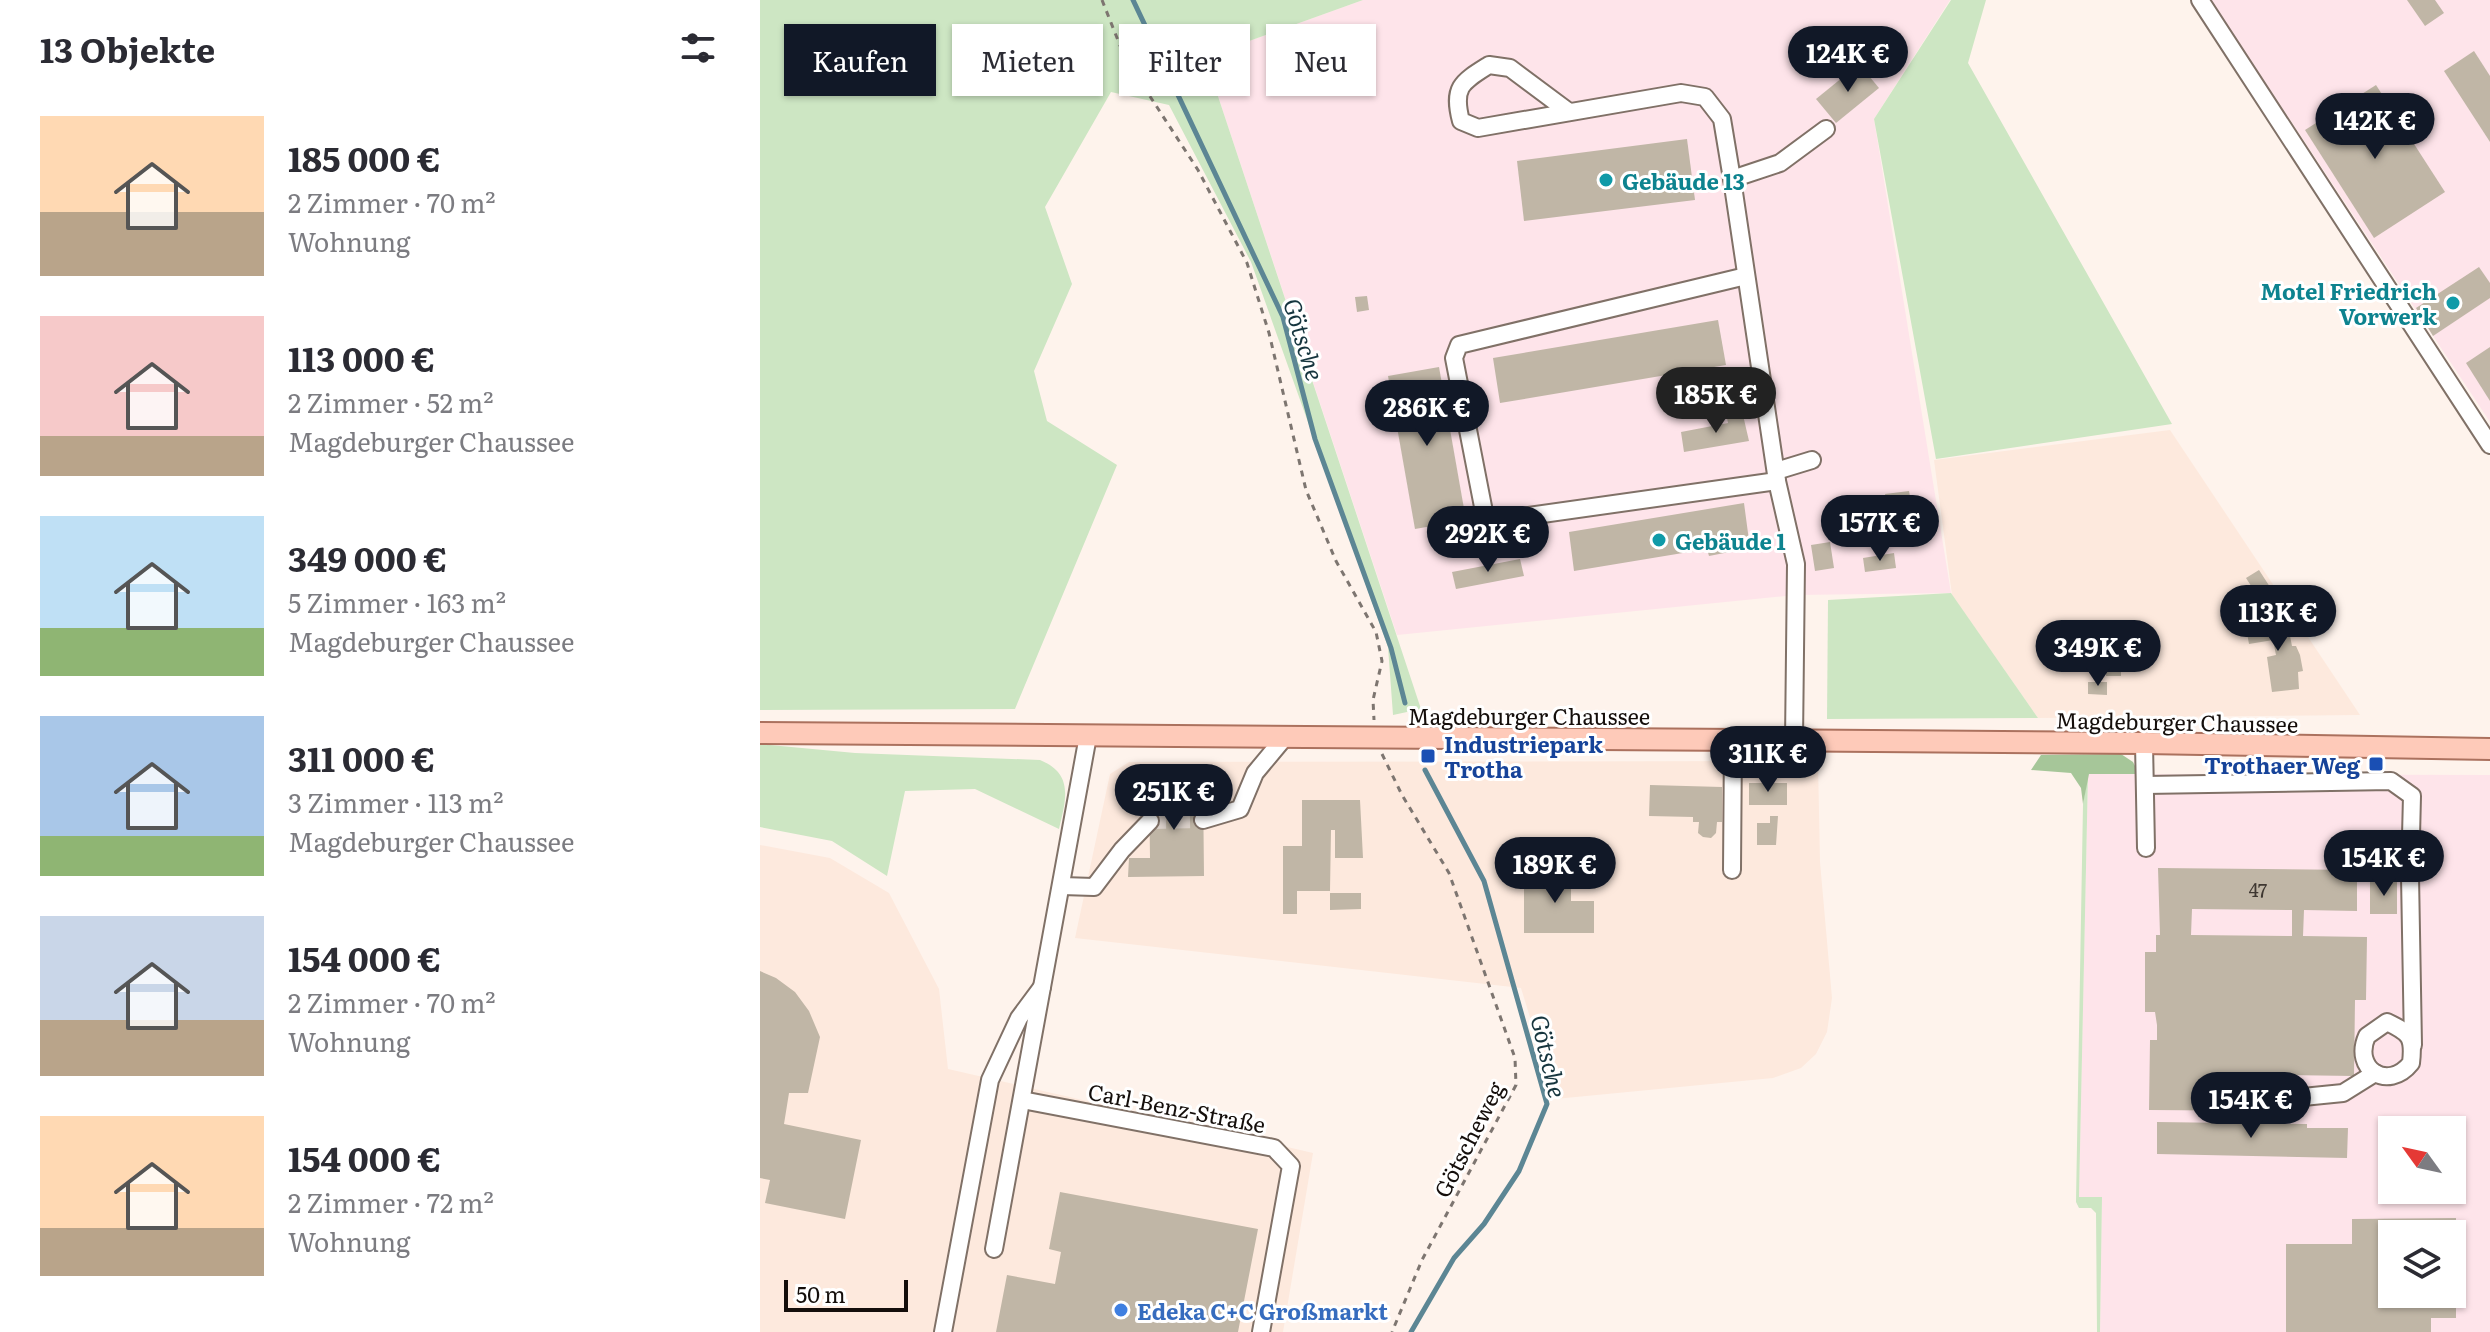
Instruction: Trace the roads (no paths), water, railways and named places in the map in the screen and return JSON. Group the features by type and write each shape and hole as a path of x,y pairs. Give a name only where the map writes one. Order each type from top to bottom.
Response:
{"main road":[{"name":"Magdeburger Chaussee","path":"760,733 828,731 1285,737 1374,730 1733,740 2490,749"}],"street":[{"path":"2200,0 2490,445"},
{"path":"1569,112 1510,68 1489,65 1462,82 1456,102 1461,121 1478,128 1681,93 1705,97 1722,119 1776,476 1796,564 1794,740"},
{"path":"1732,179 1780,163 1826,129"},
{"path":"1746,276 1459,345 1454,358 1486,522 1776,476 1812,460"},
{"path":"994,1249 1088,736"},
{"path":"1203,820 1240,809 1255,773 1285,737"},
{"path":"1732,870 1733,740"},
{"path":"2144,743 2146,848"},
{"path":"2145,785 2391,781 2412,796 2413,1045 2411,1063 2406,1070 2391,1076 2375,1073 2364,1061 2362,1053 2363,1044 2373,1030 2387,1022 2406,1031 2413,1045"},
{"path":"1062,886 1094,887 1122,850 1150,821"},
{"path":"943,1332 990,1080 1019,1018 1045,982"},
{"path":"2303,1097 2343,1093 2375,1073"},
{"name":"Carl-Benz-Straße","path":"1022,1100 1274,1148 1291,1166 1261,1332"}],"waterway":[{"name":"Götsche","path":"1133,0 1283,317 1315,439 1391,648 1405,703"},
{"name":"Götsche","path":"1411,1332 1454,1258 1484,1224 1519,1171 1547,1104 1484,881 1425,770"}],"tunnel":[{"path":"1150,821 1203,820"}],"place":[{"name":"Gebäude 13","path":"1606,180"},
{"name":"Motel Friedrich Vorwerk","path":"2453,303"},
{"name":"Gebäude 1","path":"1659,540"},
{"name":"Industriepark Trotha","path":"1428,756"},
{"name":"Trothaer Weg","path":"2376,764"},
{"name":"Edeka C+C Großmarkt","path":"1121,1310"}]}
